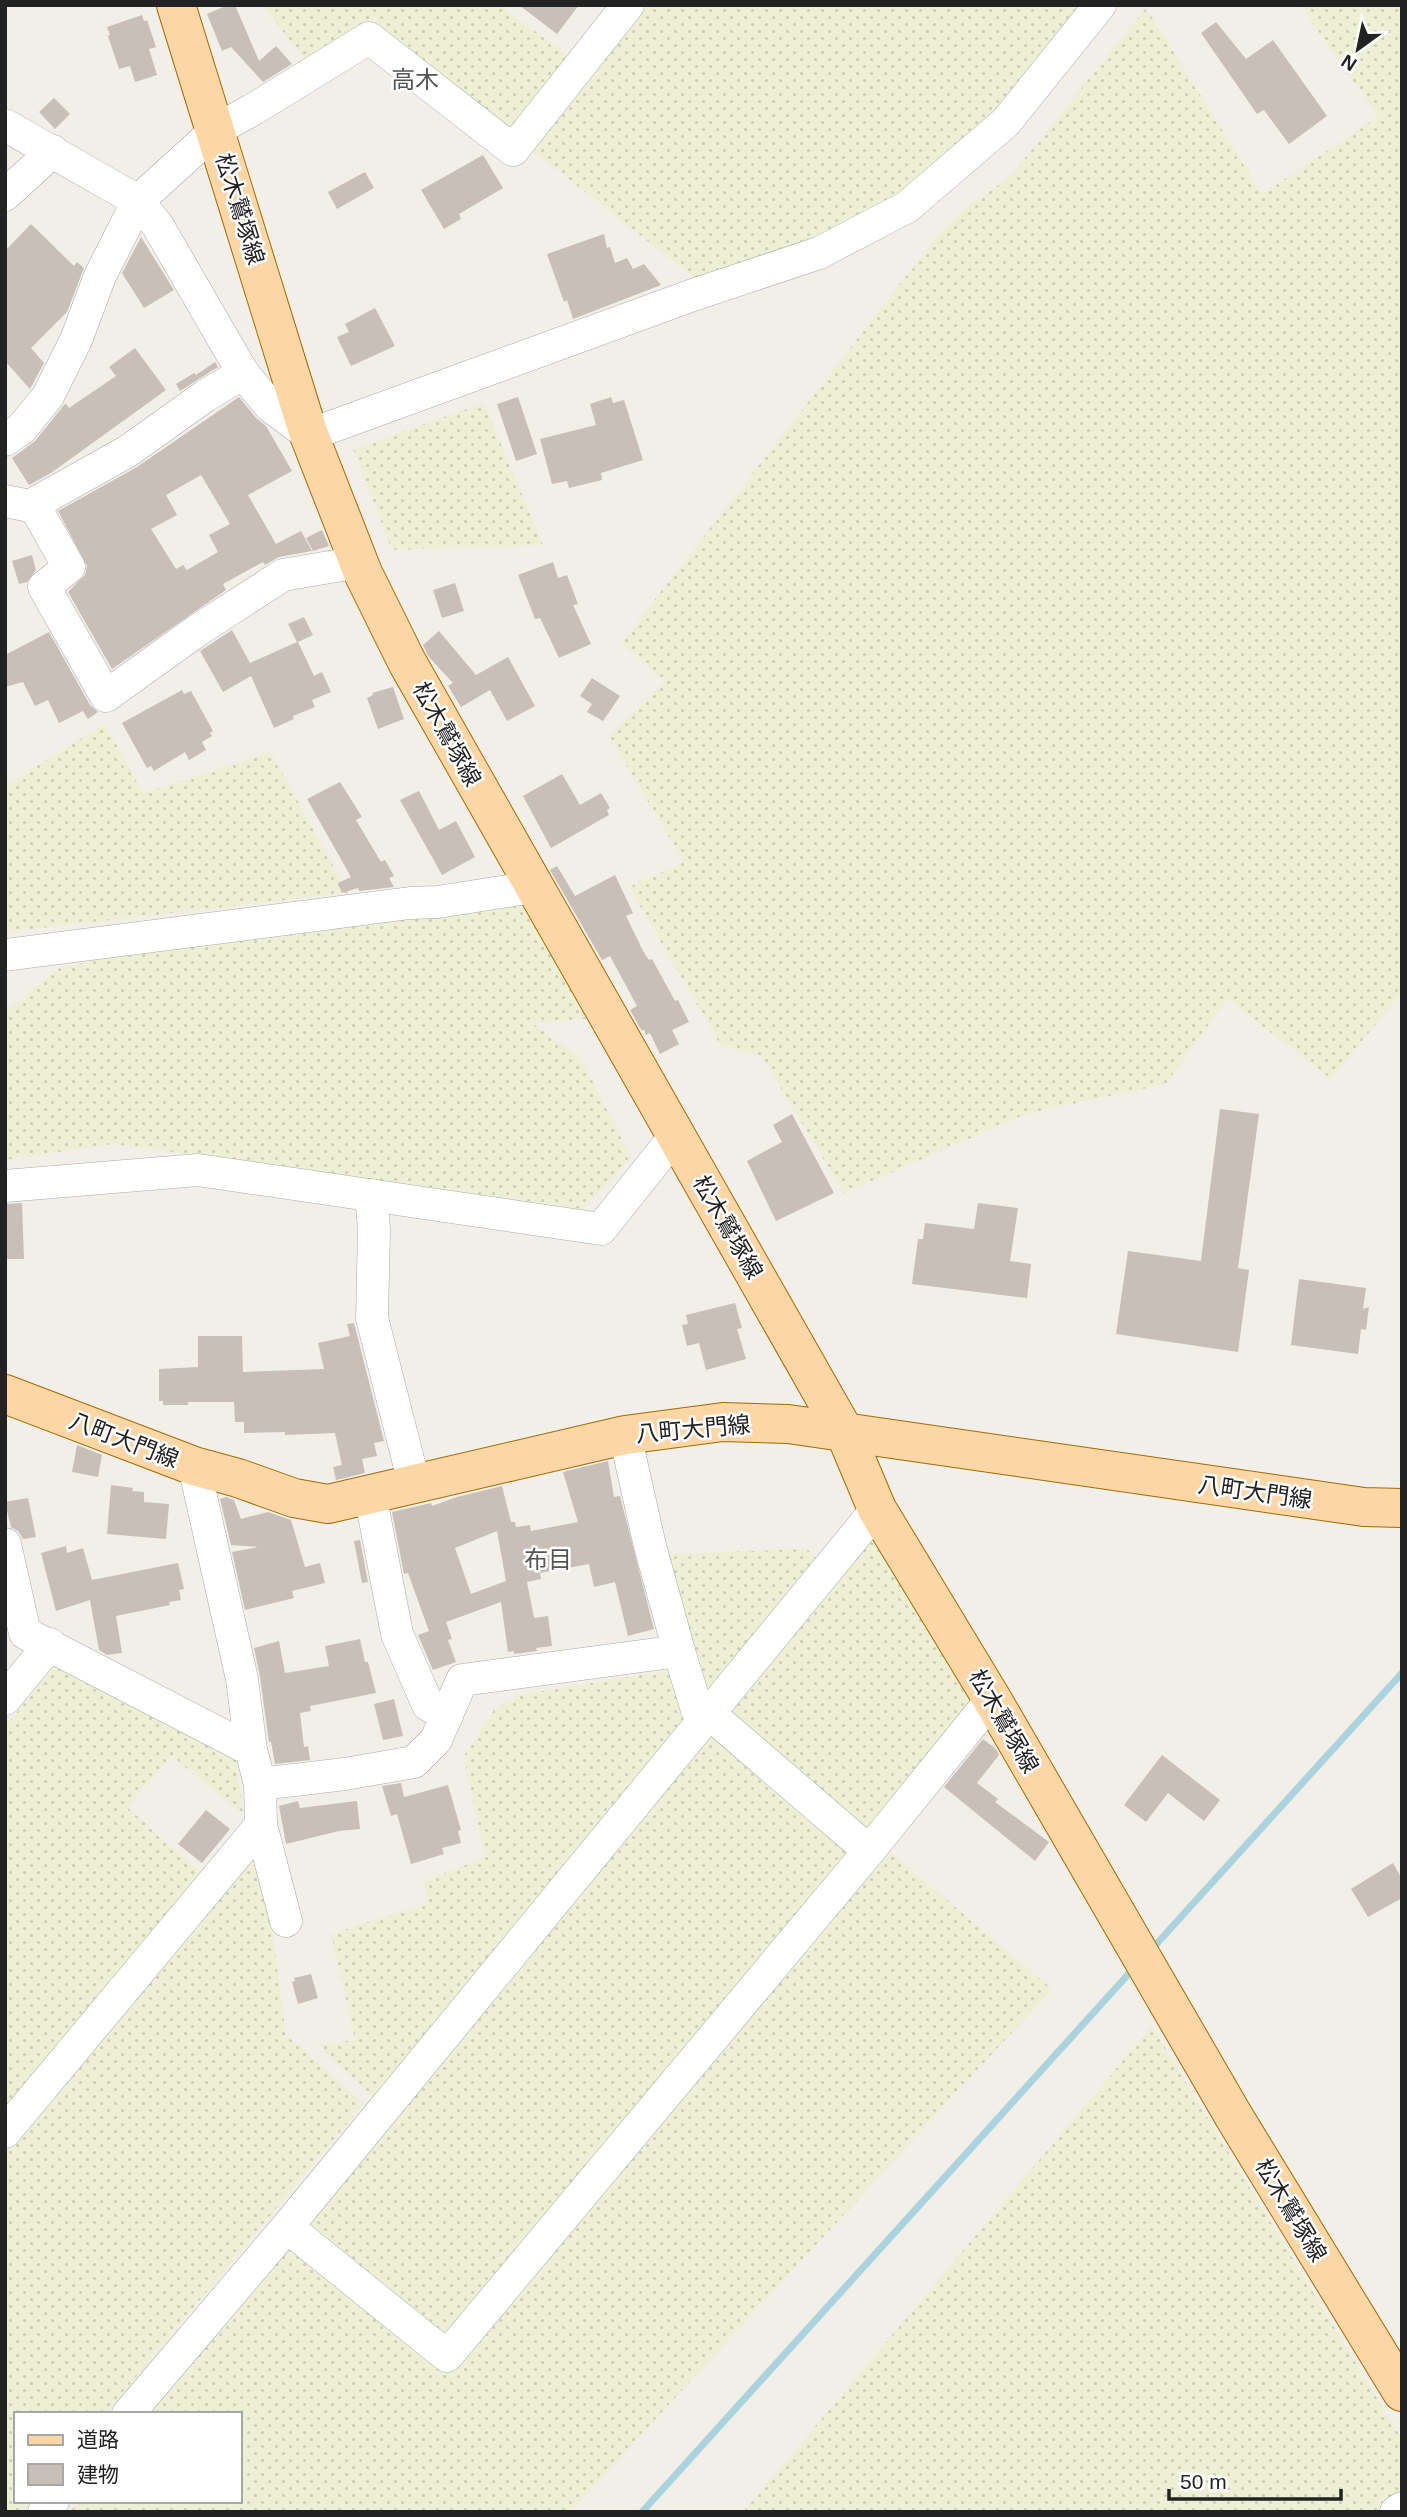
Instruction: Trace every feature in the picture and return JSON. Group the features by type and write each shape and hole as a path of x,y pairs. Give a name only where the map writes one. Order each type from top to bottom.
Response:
{"main road":[{"name":"松木鷲塚線","path":"176,5 309,436 359,562 407,662 845,1433 877,1509 992,1699 1233,2115 1402,2392"},
{"name":"八町大門線","path":"5,1394 194,1466 294,1498 328,1504 625,1434 723,1422 788,1424 1364,1507 1402,1508"}],"street":[{"path":"5,440 21,429 48,396 76,340 100,276 138,201 216,130 369,38 513,150 628,5"},
{"path":"5,125 138,201 158,226 243,373 270,406 309,436 681,300 819,253 907,207 1006,122 1100,5"},
{"path":"5,195 52,151"},
{"path":"18,503 128,451 205,396 243,373"},
{"path":"18,503 35,507 69,567 44,587 106,696 198,630 283,575 359,562"},
{"path":"5,955 410,902 438,902 533,887"},
{"path":"5,1186 198,1170 601,1229 676,1135"},
{"path":"371,1195 374,1229 372,1318 414,1483"},
{"path":"625,1434 650,1546 697,1710 708,1716 869,1851"},
{"path":"194,1466 242,1679 251,1750 260,1784 261,1825 286,1921"},
{"path":"370,1494 397,1634 428,1705 447,1716"},
{"path":"130,2412 287,2227 877,1509"},
{"path":"5,1544 25,1633 251,1750"},
{"path":"5,1699 50,1644"},
{"path":"260,1784 345,1774 414,1762 436,1740 462,1680 679,1651"},
{"path":"287,2227 447,2356 869,1851 992,1699"},
{"path":"5,2132 261,1825"},
{"path":"1395,2512 1402,2508"}],"green space":[{"path":"262,5 500,5 570,57 512,131 373,20 304,58"},
{"path":"643,5 1083,5 1017,89 935,172 871,213 792,250 697,280 529,148"},
{"path":"1300,5 1402,5 1402,992 1331,1079 1227,999 1166,1084 1026,1114 844,1193 762,1057 720,1044 629,887 684,862 609,736 665,682 621,643 937,236 968,206 1009,178 1146,8 1262,194 1378,117"},
{"path":"484,403 543,545 392,550 353,449"},
{"path":"105,724 143,793 271,752 348,893 5,932 5,777 9,783"},
{"path":"525,905 593,1018 533,1024 581,1058 631,1158 582,1209 112,1144 5,1160 5,1012 61,967 137,952"},
{"path":"870,1535 970,1702 867,1832 1052,1989 570,2512 70,2512 77,2503 242,2503 242,2412 152,2412 395,2117 318,2045 355,2040 331,1934 428,1903 423,1882 485,1857 464,1756 494,1710 518,1695 701,1665 665,1554 807,1549 840,1581"},
{"path":"54,1666 235,1750 243,1815 172,1756 127,1807 223,1893 261,1846 286,2035 364,2103 107,2412 14,2412 14,2503 31,2503 24,2512 5,2512 5,1727"},
{"path":"1152,2026 1402,2439 1402,2512 743,2512"}],"building":[{"path":"228,5 235,5 259,61 276,46 292,64 263,82 231,47 222,51 207,14"},
{"path":"519,5 579,5 557,34"},
{"path":"142,15 144,21 147,20 156,47 149,49 157,75 135,82 130,66 119,69 107,27"},
{"path":"1216,22 1246,59 1273,40 1327,116 1289,144 1264,110 1257,114 1201,33"},
{"path":"54,98 70,114 55,129 39,112"},
{"path":"483,155 503,188 459,214 461,219 444,229 421,190"},
{"path":"365,172 374,188 337,209 328,192"},
{"path":"31,224 74,266 77,262 84,268 67,312 31,348 44,363 30,389 5,361 5,251"},
{"path":"604,234 607,248 610,247 615,263 627,258 633,269 644,264 661,285 573,319 547,254"},
{"path":"141,237 174,290 144,308 122,273"},
{"path":"375,308 395,346 351,366 337,337 349,332 345,324"},
{"path":"135,348 166,390 51,473 29,485 12,458 35,441 64,405 69,408 116,376 109,367"},
{"path":"215,362 218,367 180,391 176,384"},
{"path":"239,397 266,426 292,471 248,495 276,544 301,531 312,551 279,557 265,565 263,562 223,584 226,590 112,669 68,592 85,575 87,566 58,511 137,467","holes":["201,475 230,524 209,535 218,552 187,570 183,565 176,569 151,529 177,515 166,495"]},
{"path":"518,397 537,454 516,461 497,404"},
{"path":"611,397 613,403 624,400 643,460 601,473 602,480 569,488 567,481 552,484 540,439 596,425 590,404"},
{"path":"322,530 329,546 313,551 306,538"},
{"path":"32,555 36,570 27,582 19,584 12,561"},
{"path":"553,562 558,578 567,575 578,604 573,605 591,644 559,658 540,618 535,619 518,575"},
{"path":"455,583 464,611 442,618 433,590"},
{"path":"304,617 313,635 298,642 314,676 322,672 331,692 312,700 315,707 274,728 251,676 223,692 200,651 232,630 250,663 297,642 288,624"},
{"path":"439,631 476,675 508,657 535,706 507,721 490,690 461,707 448,686 453,683 428,656 423,645"},
{"path":"49,632 90,705 98,712 88,719 83,711 59,723 48,700 35,706 23,682 5,687 5,655"},
{"path":"592,678 620,696 603,721 587,712 592,704 580,696"},
{"path":"393,687 404,719 378,729 367,698 373,695 372,693"},
{"path":"182,690 184,694 191,691 213,731 210,733 212,736 202,742 206,750 189,760 185,752 154,771 151,766 147,768 122,723"},
{"path":"562,774 580,805 601,793 610,808 607,810 609,815 551,848 523,796"},
{"path":"340,782 362,817 356,820 381,862 385,860 394,876 389,878 394,887 359,891 358,888 342,893 338,883 351,877 307,799"},
{"path":"419,791 439,830 456,821 475,857 442,875 400,800"},
{"path":"557,866 575,896 615,875 633,913 626,916 643,951 649,960 652,959 689,1022 672,1030 679,1044 660,1054 650,1033 646,1035 644,1029 642,1031 630,1010 637,1006 610,956 602,960 550,870"},
{"path":"1220,1109 1259,1114 1238,1268 1249,1270 1238,1352 1116,1334 1128,1251 1201,1261"},
{"path":"792,1114 834,1193 776,1221 747,1161 782,1142 773,1125"},
{"path":"22,1203 24,1259 5,1259 5,1204"},
{"path":"978,1203 1018,1208 1010,1261 1031,1264 1027,1298 912,1284 918,1239 923,1239 925,1223 974,1229"},
{"path":"1299,1279 1366,1288 1363,1309 1369,1307 1366,1330 1361,1329 1358,1354 1291,1345"},
{"path":"735,1303 742,1328 737,1329 746,1359 706,1370 699,1343 687,1346 682,1325 688,1324 686,1315"},
{"path":"354,1323 384,1441 374,1443 377,1456 362,1459 365,1473 336,1480 333,1467 342,1465 335,1433 244,1433 244,1422 235,1422 234,1402 163,1405 163,1401 159,1401 159,1369 198,1367 198,1336 242,1336 243,1372 324,1369 318,1343 350,1336 347,1324"},
{"path":"77,1445 102,1455 98,1477 72,1472"},
{"path":"608,1461 614,1497 620,1496 654,1629 628,1636 615,1582 594,1587 589,1564 540,1573 541,1579 527,1582 534,1618 548,1616 552,1646 536,1648 537,1651 514,1654 514,1651 508,1652 501,1602 446,1622 452,1639 448,1640 456,1662 433,1670 418,1635 429,1631 408,1573 404,1574 392,1512 431,1503 432,1506 502,1486 511,1522 515,1522 516,1527 530,1525 531,1531 578,1522 563,1472","holes":["497,1531 506,1581 471,1594 455,1548"]},
{"path":"111,1485 144,1492 144,1502 169,1504 166,1539 107,1534"},
{"path":"226,1497 234,1500 241,1519 268,1512 291,1520 305,1567 320,1563 325,1583 292,1591 294,1598 245,1610 232,1552 258,1547 231,1545 220,1499"},
{"path":"28,1498 36,1537 23,1539 18,1531 11,1527 5,1502"},
{"path":"360,1540 368,1582 362,1583 354,1541"},
{"path":"66,1546 67,1553 83,1548 92,1580 178,1563 184,1589 179,1590 181,1600 169,1602 170,1605 116,1616 122,1653 107,1655 99,1650 90,1600 56,1611 41,1553"},
{"path":"360,1639 376,1693 310,1706 311,1711 300,1713 304,1747 308,1746 310,1760 275,1764 254,1648 279,1641 285,1673 329,1666 325,1646"},
{"path":"394,1699 403,1736 383,1740 374,1704"},
{"path":"983,1739 996,1749 999,1755 977,1783 998,1799 995,1802 1049,1842 1035,1861 944,1787"},
{"path":"1162,1755 1220,1800 1204,1821 1168,1793 1146,1822 1124,1805"},
{"path":"401,1783 404,1797 448,1785 461,1830 458,1831 461,1843 442,1848 444,1854 411,1864 397,1814 391,1816 382,1786"},
{"path":"298,1801 300,1808 357,1801 360,1829 339,1831 286,1844 279,1806"},
{"path":"206,1810 230,1829 202,1863 178,1844"},
{"path":"1393,1863 1402,1879 1402,1898 1368,1917 1351,1889"},
{"path":"311,1974 318,1998 298,2004 292,1982 295,1981 294,1978"}],"waterway":[{"path":"1151,1950 1402,1673"},
{"path":"642,2512 1133,1969"}],"district":[{"name":"高木","path":"415,80"},
{"name":"布目","path":"548,1560"}]}
